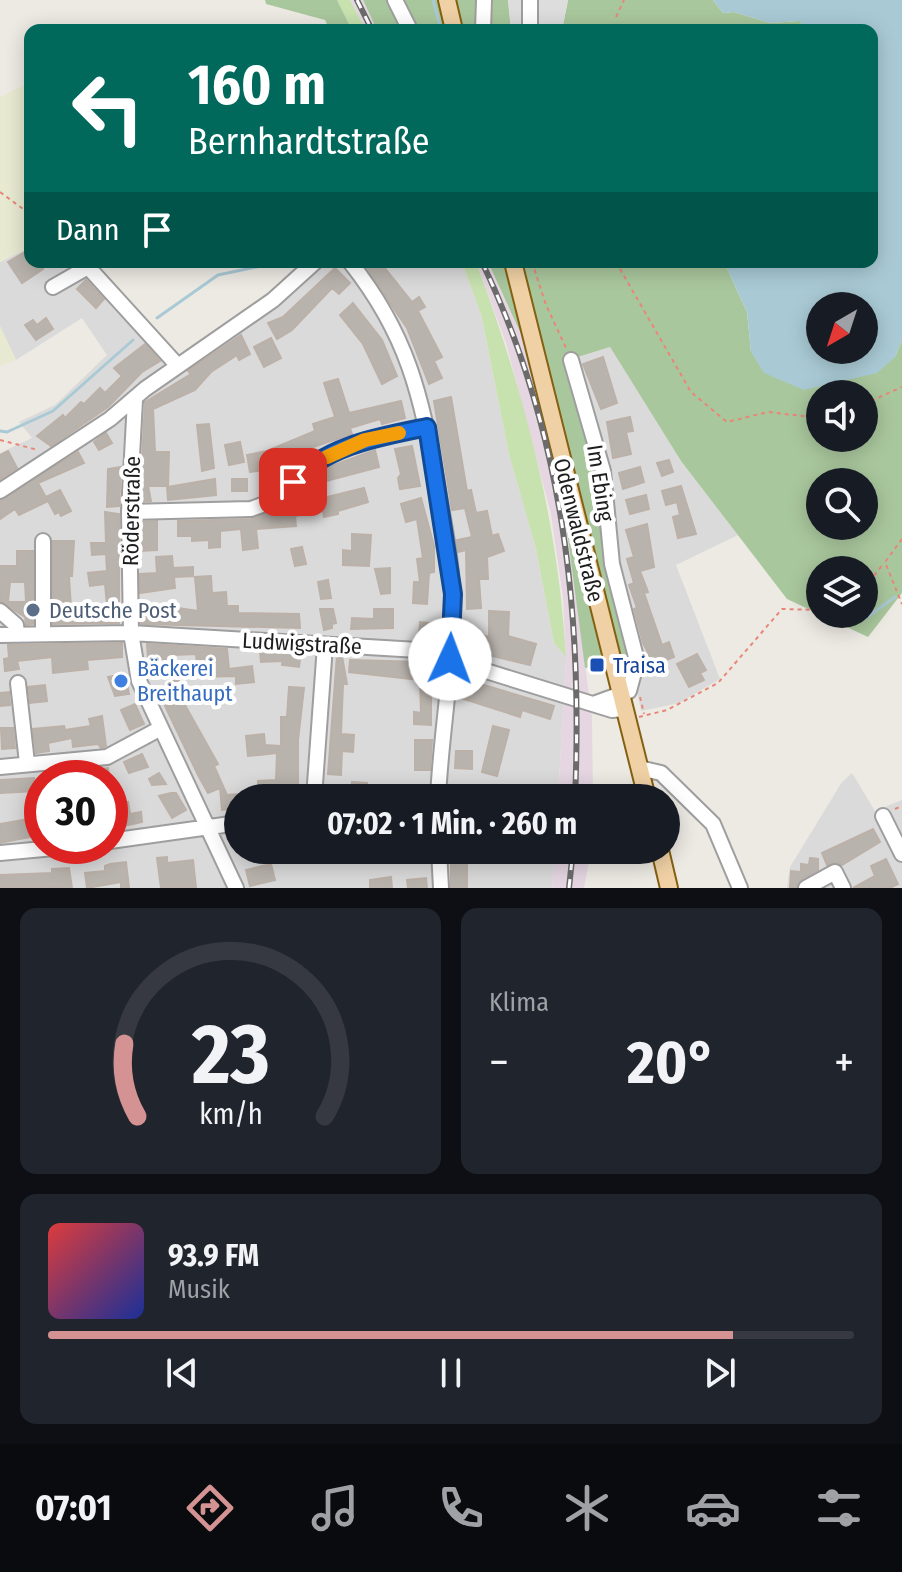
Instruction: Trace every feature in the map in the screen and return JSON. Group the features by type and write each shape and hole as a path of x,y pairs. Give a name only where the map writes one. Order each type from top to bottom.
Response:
{"main road":[{"path":"447,0 453,24"},
{"name":"Odenwaldstraße","path":"514,268 643,784"},
{"path":"663,864 669,888"}],"street":[{"path":"395,0 407,24"},
{"path":"483,24 484,0"},
{"path":"530,0 530,24"},
{"path":"53,287 86,268"},
{"path":"89,268 178,366"},
{"path":"0,491 135,400 273,300 308,268"},
{"path":"355,268 401,339 415,375 427,427 453,594 438,784"},
{"name":"Im Ebing","path":"571,360 603,471 612,564 637,661 633,685 624,708"},
{"name":"Röderstraße","path":"135,400 129,512 131,633 139,681 236,888"},
{"path":"129,512 251,509 276,500 309,464 365,440 427,427"},
{"path":"43,541 43,632"},
{"path":"0,611 16,625 17,633"},
{"name":"Ludwigstraße","path":"0,635 131,633 418,650 612,710 624,708"},
{"path":"315,784 325,645"},
{"path":"18,683 27,760"},
{"path":"67,760 107,757 161,728"},
{"path":"0,767 24,763"},
{"path":"639,768 661,773 713,824 740,888"},
{"path":"883,816 902,854"},
{"path":"128,838 224,824"},
{"path":"0,853 24,851"},
{"path":"440,864 441,888"},
{"path":"806,888 835,872 843,888"}],"path":[{"path":"616,17 624,0"},
{"path":"0,192 24,210"},
{"path":"534,268 546,305 571,360"},
{"path":"619,268 691,392 727,422 768,412 806,416"},
{"path":"878,398 902,387"},
{"path":"0,440 54,457"},
{"path":"878,571 902,539"},
{"path":"885,562 902,604"},
{"path":"624,708 667,710 718,683 782,609 806,610"}],"shaded area":[{"path":"350,0 363,0 374,24 363,24"},
{"path":"508,0 568,0 563,24 510,24"},
{"path":"24,250 24,268 93,268 179,360 275,287 294,268 464,268 480,310 509,454 536,549 554,643 566,657 559,784 224,784 224,864 554,864 552,888 0,888 0,453 32,438 19,422 55,405 107,355 82,318 16,360 0,326 0,262"},
{"path":"478,268 491,268 521,334 562,493 592,717 593,784 559,784 566,657 563,597 551,514 506,343"},
{"path":"610,347 681,461 738,535 676,565 720,679 679,703 641,711 571,360"},
{"path":"852,773 875,811 902,800 902,888 787,888 790,867 842,782"},
{"path":"554,864 588,864 584,888 552,888"}],"green space":[{"path":"265,0 337,0 349,24 327,24 325,20 266,4"},
{"path":"337,0 350,0 363,24 349,24"},
{"path":"363,0 508,0 510,24 374,24"},
{"path":"568,0 713,0 723,13 734,12 770,23 800,21 802,24 563,24"},
{"path":"24,85 24,250 0,262 0,97"},
{"path":"464,268 478,268 509,359 536,456 555,556 566,657 554,643 536,549 509,454 481,314"},
{"path":"491,268 727,268 747,312 751,352 806,354 806,364 878,364 878,356 895,357 902,340 902,593 878,624 878,556 806,556 806,608 787,599 681,461 610,347 572,359 603,471 612,564 637,661 585,668 562,493 521,334"},
{"path":"0,326 16,360 0,366"},
{"path":"849,628 875,628 868,637"}],"water":[{"path":"713,0 902,0 902,340 895,357 877,373 847,380 806,380 804,390 764,373 751,352 747,312 727,268 878,268 878,24 770,23 734,12 723,13"}],"building":[{"path":"24,253 24,268 43,269 22,283 8,262"},
{"path":"335,268 350,283 339,294 332,288 292,330 277,339 268,323 283,317"},
{"path":"366,268 385,268 412,302 419,297 425,307 418,311 442,357 434,361 442,378 429,384 407,328"},
{"path":"86,280 104,299 96,308 77,289"},
{"path":"353,303 382,340 397,376 382,384 363,344 340,315"},
{"path":"46,318 53,329 36,340 25,325 33,320 37,325"},
{"path":"241,335 250,354 239,360 237,355 211,372 195,390 153,409 155,452 169,452 168,486 148,486 151,501 140,502 145,402 191,374 188,371"},
{"path":"271,338 281,358 264,367 254,347"},
{"path":"145,344 160,361 142,372 108,407 51,446 37,436 63,415 65,418 81,402 84,404 100,388 105,393 122,376 114,368"},
{"path":"603,357 617,403 601,409 583,364"},
{"path":"338,379 349,413 401,401 405,418 382,424 380,419 350,428 352,434 298,452 268,465 269,469 250,472 247,455 267,451 315,431 313,424 335,417 324,383"},
{"path":"451,397 467,491 471,490 476,513 487,511 492,536 498,534 504,551 487,557 488,579 479,579 481,608 467,609 466,550 458,552 457,540 472,537 465,508 452,510 434,401"},
{"path":"630,417 633,431 626,432 631,454 613,458 607,422"},
{"path":"209,424 214,468 202,471 197,425"},
{"path":"106,433 112,443 99,450 94,442"},
{"path":"240,442 244,462 229,465 225,445"},
{"path":"412,446 420,486 400,489 398,478 401,474 395,449"},
{"path":"375,450 379,467 315,484 315,472"},
{"path":"8,451 17,468 0,479 0,455"},
{"path":"78,452 84,463 38,483 48,501 19,515 15,509 0,519 0,501"},
{"path":"669,460 673,472 662,476 657,463"},
{"path":"121,467 119,506 107,507 108,469"},
{"path":"640,467 644,482 623,489 619,473"},
{"path":"215,479 216,495 168,500 167,487"},
{"path":"232,479 247,479 247,491 232,491"},
{"path":"681,486 696,534 678,538 673,517 680,515 677,502 666,505 662,491"},
{"path":"364,488 368,502 338,511 338,514 324,517 323,511 295,516 296,526 256,529 258,548 243,550 241,529 220,531 220,547 209,548 209,540 192,541 192,536 178,536 178,521 252,519 284,506 300,505 298,498 314,495 315,500"},
{"path":"60,490 71,511 61,516 59,512 55,514 46,497"},
{"path":"646,495 649,509 630,514 626,500"},
{"path":"421,498 434,546 434,572 429,573 427,604 413,603 414,582 420,582 417,559 423,558 417,519 406,522 401,504"},
{"path":"105,512 119,514 119,623 53,624 53,541 74,541 72,576 69,576 71,608 107,605 105,584 90,586 88,573 107,571 106,554 92,555 91,543 106,543"},
{"path":"157,521 157,550 140,551 139,522"},
{"path":"647,524 654,567 640,571 648,592 644,593 662,645 669,642 674,657 654,665 643,643 634,609 637,608 629,585 634,583 627,559 634,557 626,530"},
{"path":"352,534 371,535 369,566 343,565 343,550 352,551"},
{"path":"302,547 306,564 295,566 291,549"},
{"path":"17,551 33,551 33,624 26,625 25,617 0,601 0,566 17,566","holes":["10,582 25,582 26,602 8,602"]},
{"path":"172,556 173,568 193,567 193,576 174,577 175,588 140,593 140,574 157,573 156,557"},
{"path":"390,568 390,593 381,594 375,569"},
{"path":"211,576 212,593 226,592 227,606 238,606 238,613 299,614 300,628 141,624 141,609 158,609 158,605 198,611 195,577"},
{"path":"328,580 331,598 321,599 318,582"},
{"path":"320,609 333,609 336,623 332,624 332,628 324,630"},
{"path":"374,609 393,609 393,628 351,629 352,618 374,619"},
{"path":"489,611 509,612 508,636 536,644 530,665 463,649 467,632 489,637"},
{"path":"420,622 438,624 436,639 419,638"},
{"path":"122,643 122,657 87,660 88,669 53,673 52,657 17,661 19,669 5,671 4,659 9,658 8,645"},
{"path":"147,644 227,649 229,669 252,666 254,682 236,684 236,676 198,677 196,654 173,655 180,686 170,689 162,657 148,658"},
{"path":"260,651 301,653 299,667 282,665 283,661 261,662"},
{"path":"697,654 706,670 700,673 704,680 689,687 677,664"},
{"path":"337,655 342,656 347,684 343,684 341,734 354,735 353,752 342,751 341,775 328,774"},
{"path":"350,660 424,662 440,667 435,687 431,686 431,725 414,724 414,712 421,713 420,680 349,672"},
{"path":"125,674 129,694 115,696 108,677"},
{"path":"464,679 554,706 550,719 522,710 520,717 458,697"},
{"path":"45,685 47,701 30,703 28,687"},
{"path":"289,687 304,688 298,740 298,784 258,784 258,781 276,780 277,753 248,756 246,736 264,734 265,745 281,746 281,717 287,717"},
{"path":"9,692 10,705 0,706 0,693"},
{"path":"181,698 218,764 214,766 224,788 224,810 220,788 208,793 165,706"},
{"path":"135,704 144,724 130,730 121,710"},
{"path":"102,716 106,746 73,747 72,738 48,743 49,751 36,753 33,729 64,726 65,730 91,726 89,719"},
{"path":"493,726 509,730 497,776 482,772"},
{"path":"1,728 13,728 15,748 2,749"},
{"path":"415,740 432,740 430,770 415,770"},
{"path":"456,751 472,751 472,769 455,768"},
{"path":"142,754 148,767 129,773 128,760"},
{"path":"159,773 166,784 152,785 149,779"},
{"path":"24,779 24,792 0,793 0,780"},
{"path":"176,793 186,810 172,818 159,796"},
{"path":"128,802 130,814 141,812 142,822 128,825"},
{"path":"24,820 24,838 0,843 0,824"},
{"path":"873,829 880,842 842,865 827,865 822,853"},
{"path":"167,857 167,863 193,860 196,888 161,888 157,858"},
{"path":"810,858 818,859 818,870 801,880 796,888 790,888 791,871 801,872 801,864 809,865"},
{"path":"886,859 898,884 890,888 853,888 875,876 871,866"},
{"path":"126,864 129,888 121,888 121,882 87,888 85,873 105,871 105,866"},
{"path":"271,864 275,880 250,886 246,870"},
{"path":"451,864 467,864 467,888 451,888"},
{"path":"69,868 72,888 0,888 1,875 52,873 52,869"},
{"path":"391,877 392,888 370,888 370,880"},
{"path":"426,878 427,888 408,888 407,880"}],"waterway":[{"path":"433,0 439,24"},
{"path":"157,318 218,275 251,268"},
{"path":"0,431 7,432 53,411 133,340"},
{"path":"878,609 895,597"}],"railway":[{"path":"357,0 369,24"},
{"path":"485,268 510,326 532,391 562,524 575,660 575,784"},
{"path":"569,888 572,864"}],"slow traffic":[{"path":"327,457 365,440 399,433"}],"place":[{"name":"Deutsche Post","path":"33,610"},
{"name":"Traisa","path":"597,665"},
{"name":"Bäckerei Breithaupt","path":"121,681"}],"route":[{"path":"293,482 309,464 365,440 427,427 448,545 453,594 450,659"}]}
